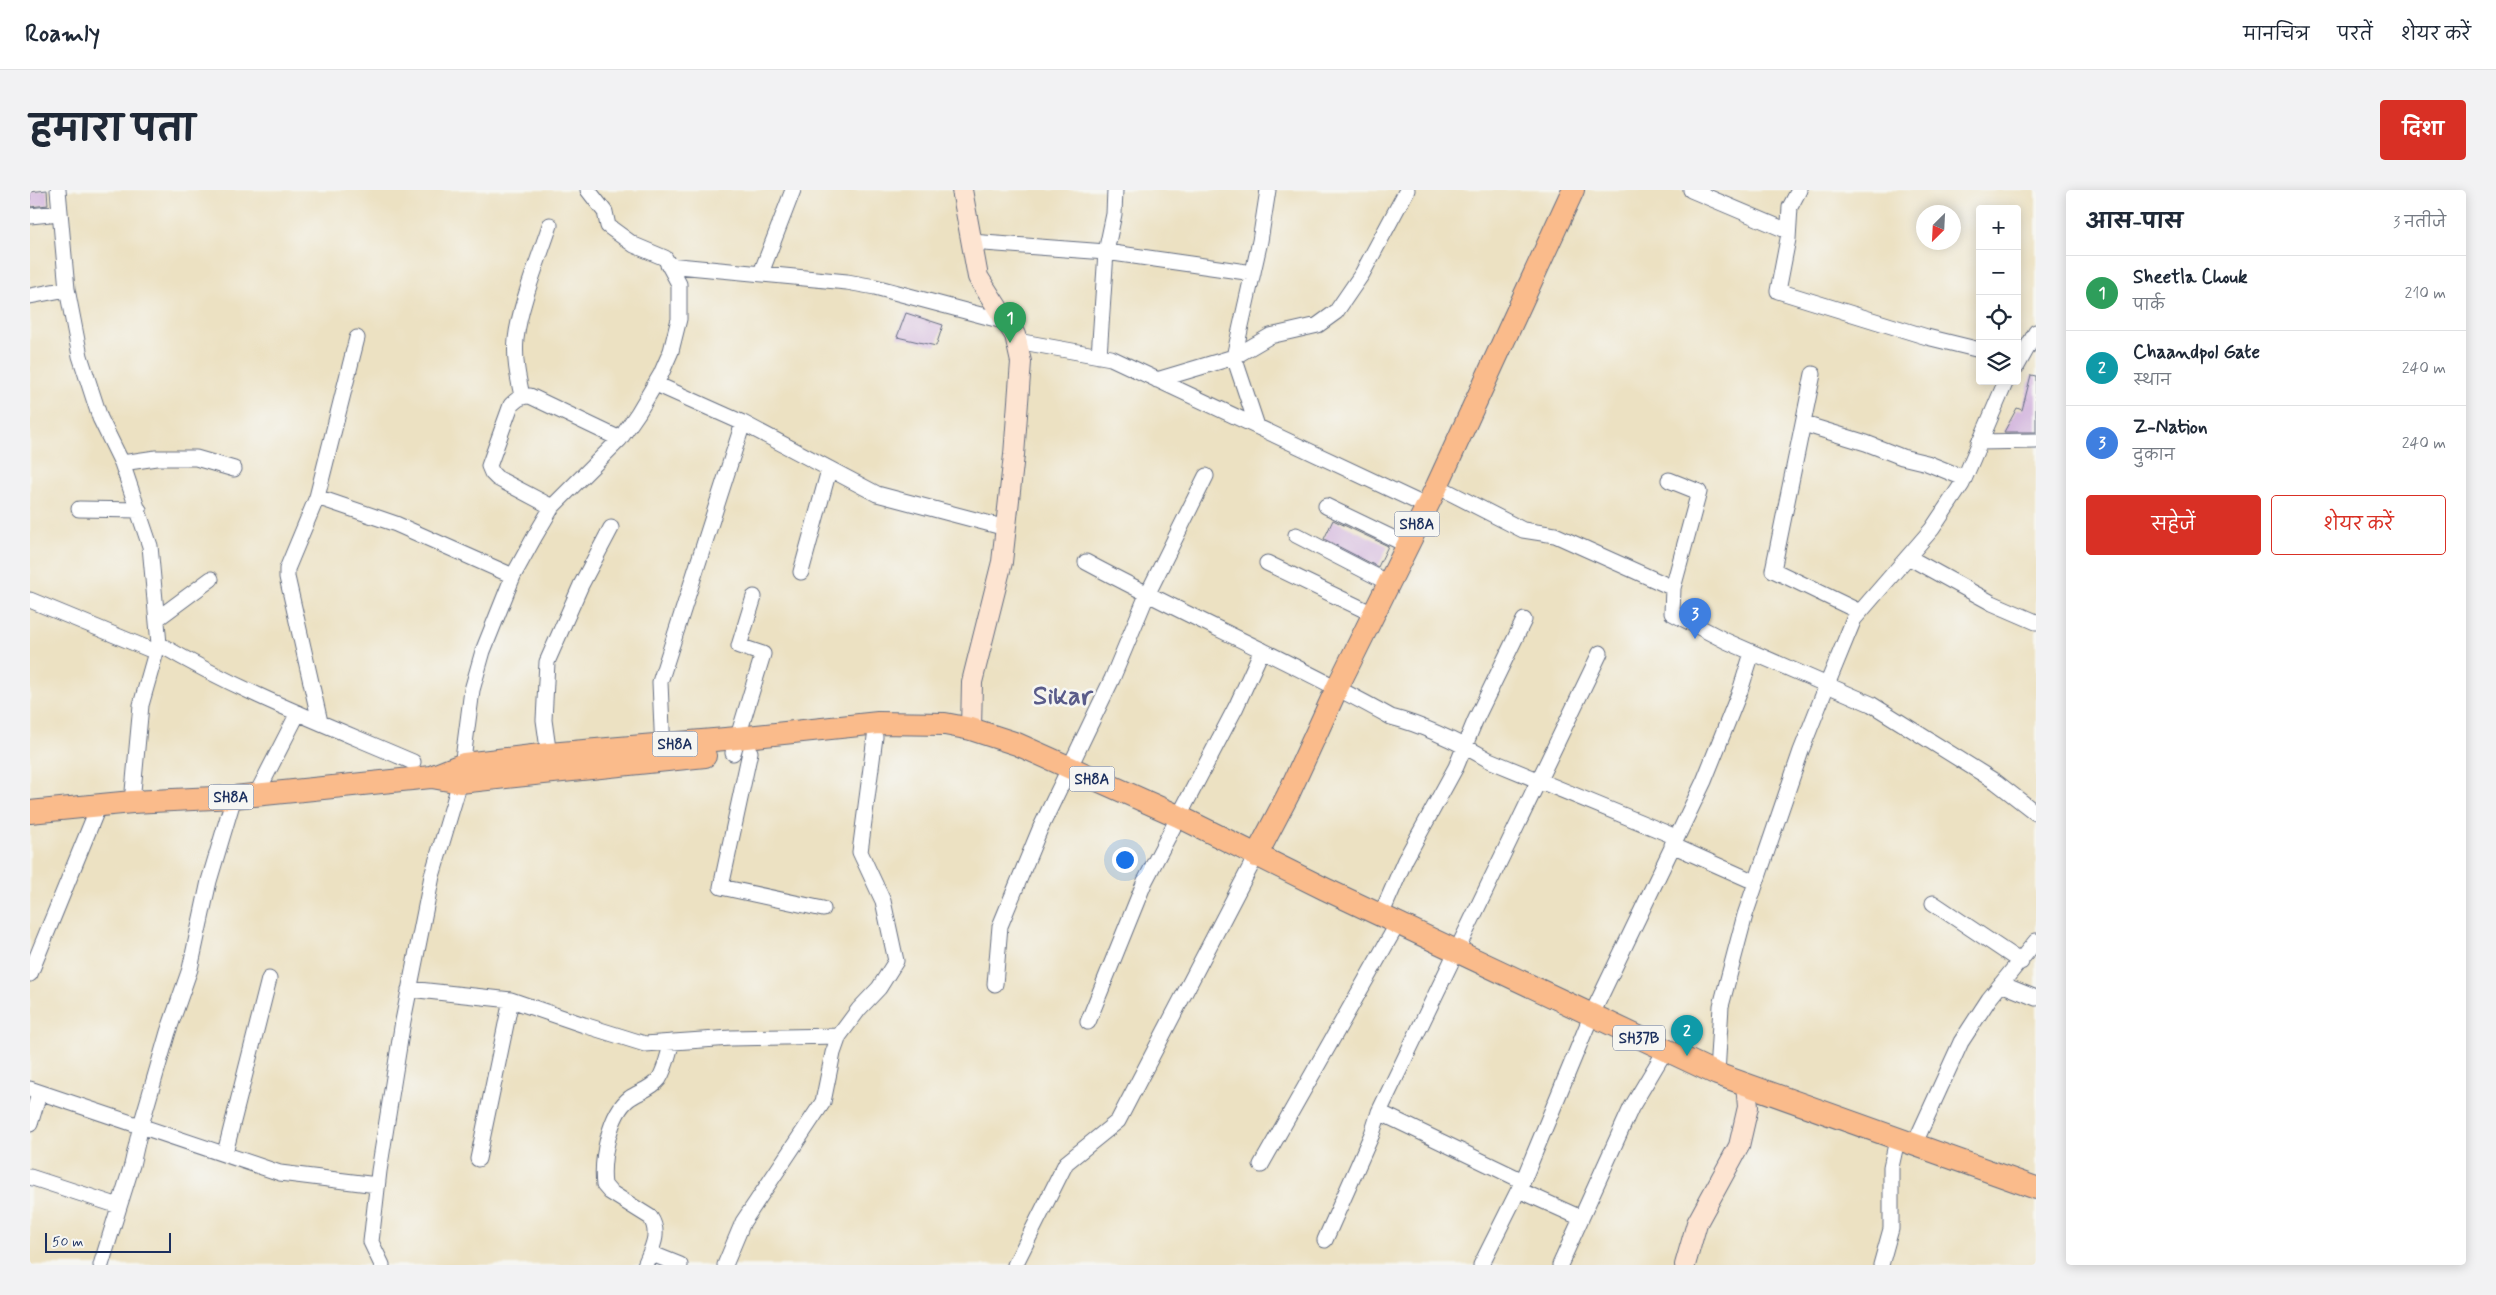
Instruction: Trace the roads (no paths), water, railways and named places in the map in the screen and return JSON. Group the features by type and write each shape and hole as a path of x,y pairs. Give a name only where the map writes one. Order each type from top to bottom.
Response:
{"main road":[{"name":"SH8A","path":"740,748 878,723 945,724 971,729 1017,744 1178,816 1256,856 1288,795 1337,688 1437,486 1573,190"},
{"name":"SH8A","path":"30,812 132,802 245,796 550,763 875,737 921,725"},
{"name":"SH37B","path":"1256,856 1717,1074 2036,1188"}],"street":[{"path":"58,190 67,288 80,356 100,418 122,463 150,546 158,648 141,705 132,802"},
{"path":"382,1265 371,1242 377,1184 409,989 432,876 462,773 464,738 472,690 483,652 513,576 552,507 620,439 656,384 671,351 679,319 679,284 665,258 634,245 608,226 606,212 588,190"},
{"path":"761,273 793,190"},
{"path":"962,190 978,276 1015,335 1021,362 1014,455 1002,562 972,682 971,729"},
{"path":"1099,356 1106,252 1114,214 1115,190"},
{"path":"1257,426 1234,357 1253,273 1268,190"},
{"path":"1158,380 1234,357 1270,336 1318,325 1336,312 1362,274 1407,190"},
{"path":"1691,190 1788,231"},
{"path":"1799,190 1790,207 1778,291 1927,337 1976,349"},
{"path":"30,216 60,213"},
{"path":"522,396 516,370 516,338 528,291 550,225"},
{"path":"972,242 1106,252 1253,273"},
{"path":"668,264 875,287 1007,322"},
{"path":"30,296 67,288"},
{"path":"2021,359 2036,332"},
{"path":"320,722 287,577 290,561 317,497 357,338"},
{"path":"1017,341 1111,358 1426,506"},
{"path":"1813,374 1774,570 1860,612"},
{"path":"656,384 743,423 877,494 1006,528"},
{"path":"1717,1074 1721,1006 1745,915 1801,751 1854,619 1932,529 1964,478 2004,385"},
{"path":"552,507 497,478 489,466 512,405 522,396 530,396 620,439"},
{"path":"663,753 660,682 743,423"},
{"path":"1804,424 1866,442 1902,457 1927,463 1964,478"},
{"path":"1979,442 2036,441"},
{"path":"122,463 156,458 196,458 234,469"},
{"path":"801,572 830,470"},
{"path":"995,984 1000,926 1040,829 1112,679 1147,595 1206,476"},
{"path":"1669,480 1698,492 1673,588 1672,613 1752,653 1871,704 1996,782 2036,814"},
{"path":"1437,486 1523,530 1555,536 1673,588"},
{"path":"317,497 396,524 513,576"},
{"path":"1326,506 1407,546"},
{"path":"79,509 139,510"},
{"path":"550,763 544,720 547,662 581,585 611,528"},
{"path":"1296,536 1389,583"},
{"path":"1908,557 1956,581 1992,603 2036,622"},
{"path":"1086,562 1147,595 1262,650 1391,717 1415,723 1464,745 1490,760 1674,841 1748,880"},
{"path":"1266,563 1373,614"},
{"path":"157,619 211,580"},
{"path":"754,597 738,646 763,654 740,748 721,887 823,909"},
{"path":"30,600 158,648 298,713 413,762"},
{"path":"1261,1165 1390,919 1405,860 1456,767 1464,745 1524,620"},
{"path":"1088,1022 1125,926 1178,816 1236,707 1262,650"},
{"path":"1325,1240 1372,1134 1379,1112 1600,653"},
{"path":"1481,1265 1521,1185 1592,1014 1704,781 1740,692 1752,653"},
{"path":"101,1265 132,1165 141,1125 168,1032 190,969 209,880 245,796 298,713"},
{"path":"725,1265 743,1222 823,1102 839,1036 859,1009 879,988 896,961 883,901 860,852 875,737"},
{"path":"30,974 98,805"},
{"path":"1015,1265 1066,1163 1118,1121 1256,856"},
{"path":"1933,902 2021,962"},
{"path":"1881,1265 1891,1229 1891,1167 1961,1042 2001,984 2021,962 2036,941"},
{"path":"225,1154 269,979"},
{"path":"2001,984 2036,998"},
{"path":"409,989 511,1000 584,1026 645,1044 839,1036"},
{"path":"478,1158 511,1000"},
{"path":"672,1042 659,1078 654,1084 629,1099 615,1116 604,1168 604,1185 610,1192 650,1217 654,1223 656,1236 648,1259 680,1265"},
{"path":"1560,1265 1631,1108 1665,1051"},
{"path":"1685,1265 1697,1223 1738,1146 1748,1107 1746,1084"},
{"path":"30,1124 35,1091 280,1172 377,1184"},
{"path":"1379,1112 1581,1218"},
{"path":"30,1177 119,1206"}],"place":[{"name":"Sheetla Chouk","path":"1010,343"},
{"name":"Z-Nation","path":"1695,639"},
{"name":"Chaandpol Gate","path":"1687,1056"}],"district":[{"name":"Sikar","path":"1063,695"}]}
